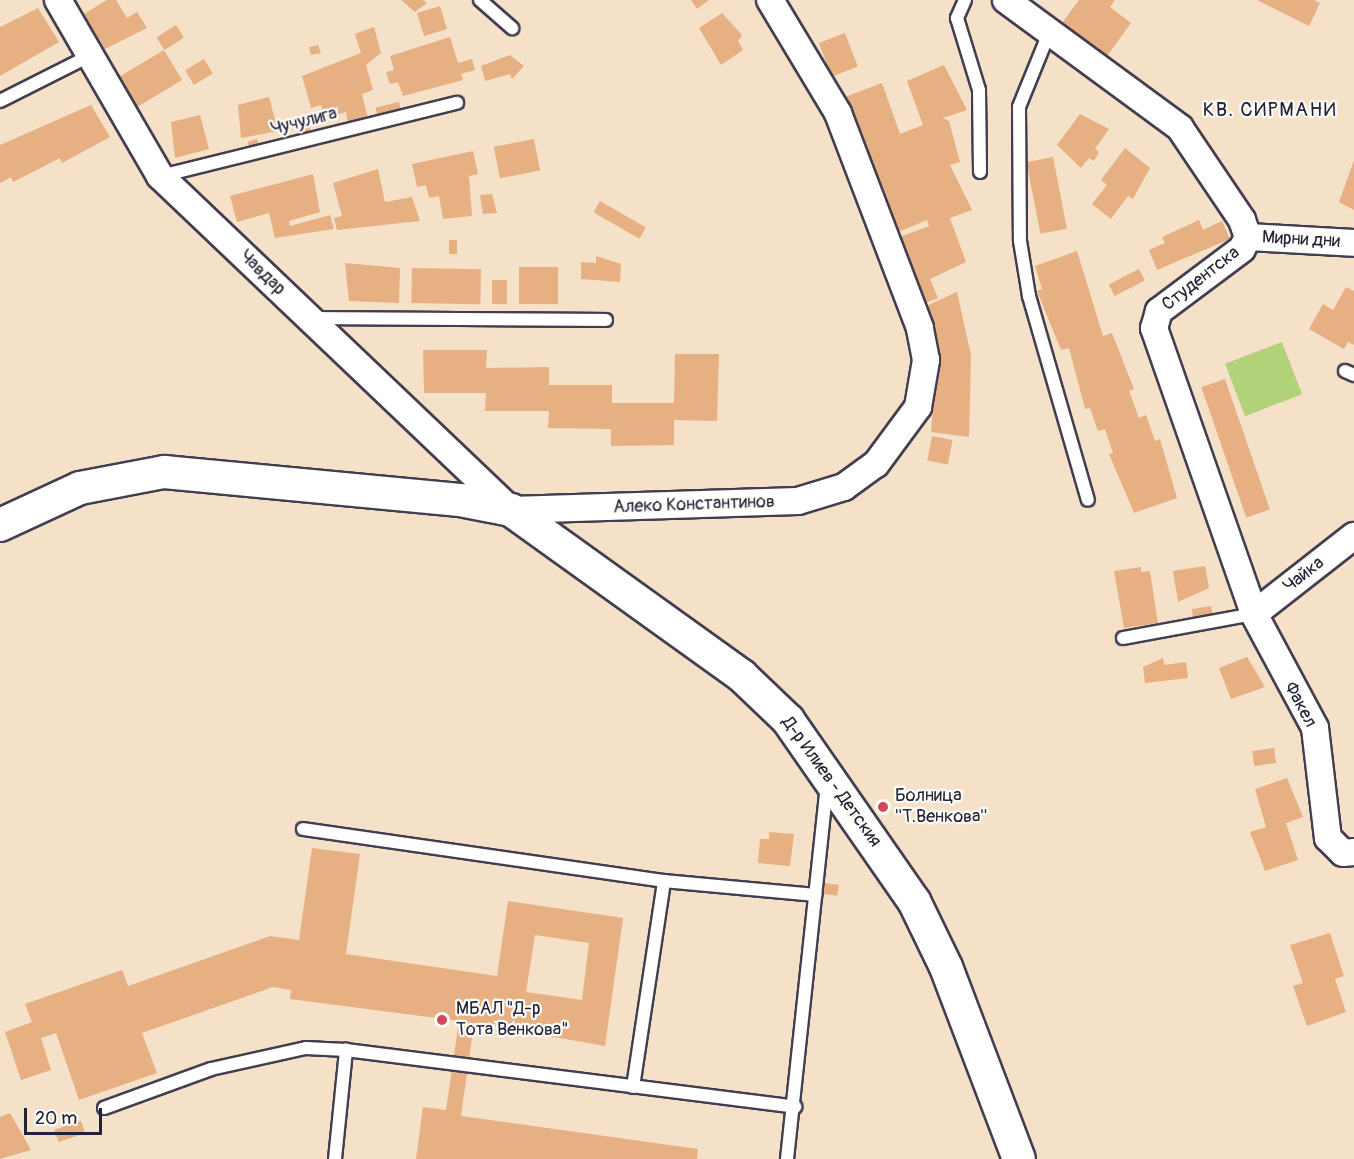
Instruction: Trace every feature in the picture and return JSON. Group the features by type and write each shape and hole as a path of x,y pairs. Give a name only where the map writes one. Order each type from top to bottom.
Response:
{"street":[{"name":"Чавдар","path":"58,0 160,176 511,510"},
{"name":"Алеко Константинов","path":"0,525 80,488 164,472 460,500 511,510 798,501 844,487 876,464 918,407 926,360 920,328 838,113 770,0"},
{"name":"Студентска","path":"1006,0 1180,128 1248,237 1242,249 1159,311 1154,328 1254,614"},
{"name":"Мирни дни","path":"1248,237 1354,243"},
{"name":"Д-р Илиев - Детския","path":"511,510 771,700 866,828 929,931 1019,1159"},
{"name":"Чайка","path":"1254,614 1354,536"},
{"name":"Факел","path":"1254,614 1315,728 1328,838 1343,853 1354,852"}],"lane":[{"path":"480,0 512,28"},
{"path":"965,0 957,18 979,90 980,172"},
{"path":"1049,33 1019,107 1020,241 1029,296 1088,500"},
{"path":"0,101 91,55"},
{"name":"Чучулига","path":"160,176 457,104"},
{"path":"309,318 606,320"},
{"path":"1123,638 1254,614"},
{"path":"787,1159 795,1107 828,778"},
{"path":"303,829 664,881 815,895"},
{"path":"633,1087 664,881"},
{"path":"104,1108 211,1069 306,1048 346,1050 795,1107"},
{"path":"334,1159 346,1050"}],"green space":[{"path":"1282,342 1302,394 1245,416 1225,364"}],"building":[{"path":"107,0 116,0 127,18 137,12 147,28 105,49 84,14"},
{"path":"401,0 423,0 427,3 415,12"},
{"path":"691,0 709,0 697,9"},
{"path":"1079,0 1115,0 1110,7 1131,23 1107,56 1062,23"},
{"path":"1257,0 1314,0 1320,3 1309,26"},
{"path":"440,6 447,29 424,36 417,13"},
{"path":"38,8 59,42 0,76 0,27"},
{"path":"722,13 742,35 738,41 743,50 721,65 699,28"},
{"path":"176,25 184,38 164,50 156,37"},
{"path":"374,27 381,53 366,65 373,90 362,94 368,119 348,124 346,112 325,118 321,105 311,108 302,76 361,53 355,34"},
{"path":"845,33 858,67 832,77 819,43"},
{"path":"450,37 458,63 472,59 475,70 461,74 463,80 403,96 398,82 390,84 386,72 394,70 390,56"},
{"path":"318,45 321,53 311,55 309,47"},
{"path":"164,50 182,80 136,108 118,78"},
{"path":"510,55 524,66 512,79 510,74 485,81 481,66"},
{"path":"204,59 213,74 194,85 185,70"},
{"path":"944,65 967,110 943,118 949,121 960,162 950,165 972,210 950,218 966,262 930,279 938,298 915,307 889,241 929,226 927,220 891,235 845,97 882,83 900,134 923,125 907,81"},
{"path":"269,97 278,131 241,138 238,105"},
{"path":"399,102 401,111 378,116 376,107"},
{"path":"91,105 110,137 62,163 60,158 13,182 11,177 0,183 0,145"},
{"path":"1080,114 1109,129 1095,149 1099,152 1094,161 1089,158 1081,168 1057,145"},
{"path":"200,115 209,149 175,158 171,122"},
{"path":"309,124 311,134 300,136 297,128"},
{"path":"257,139 260,149 250,151 247,142"},
{"path":"534,139 540,170 500,178 494,147"},
{"path":"1125,148 1150,168 1133,199 1128,196 1111,219 1092,204 1107,185 1101,180"},
{"path":"473,151 478,174 469,176 472,216 443,219 439,196 429,198 426,185 417,187 412,164"},
{"path":"1053,157 1067,229 1040,234 1026,162"},
{"path":"1354,160 1354,210 1339,202"},
{"path":"378,169 385,202 412,197 420,221 337,230 334,218 342,216 333,183"},
{"path":"313,174 320,212 289,221 290,226 330,215 334,229 275,238 269,213 237,222 230,196"},
{"path":"492,194 497,213 483,214 480,195"},
{"path":"600,201 646,228 639,239 594,212"},
{"path":"1199,220 1203,230 1222,221 1230,239 1157,270 1149,250 1165,243 1162,237"},
{"path":"449,240 457,240 457,254 449,254"},
{"path":"1077,251 1103,336 1112,333 1134,389 1129,391 1139,418 1146,415 1155,441 1160,439 1177,498 1134,513 1109,454 1113,453 1105,429 1098,431 1090,408 1085,409 1069,348 1061,350 1037,291 1042,289 1035,266"},
{"path":"596,256 621,264 620,282 581,279 581,262 596,263"},
{"path":"345,263 400,268 399,303 349,301"},
{"path":"519,267 558,267 558,304 519,304"},
{"path":"412,268 481,269 480,304 411,303"},
{"path":"1139,269 1145,281 1115,296 1109,284"},
{"path":"492,280 507,280 507,304 492,304"},
{"path":"1346,287 1354,291 1354,345 1348,342 1344,349 1309,329 1323,304 1333,310"},
{"path":"957,292 971,355 969,437 931,432 935,381 924,307"},
{"path":"423,350 487,350 486,368 549,367 549,385 612,385 612,403 674,403 675,354 719,354 717,421 674,420 674,445 611,446 611,429 548,428 549,411 485,411 486,393 424,393"},
{"path":"1225,379 1270,509 1246,518 1201,387"},
{"path":"932,436 953,440 948,465 927,461"},
{"path":"1205,566 1209,588 1178,602 1173,571"},
{"path":"1141,567 1141,572 1150,571 1158,623 1124,628 1114,571"},
{"path":"1211,606 1213,616 1193,618 1192,609"},
{"path":"1247,657 1265,687 1231,699 1219,668"},
{"path":"1163,658 1164,665 1186,662 1188,678 1145,683 1143,667"},
{"path":"1274,748 1276,763 1254,766 1252,751"},
{"path":"1287,778 1303,817 1286,823 1298,860 1265,871 1250,832 1266,827 1255,789"},
{"path":"769,832 794,834 790,866 758,863 760,839 769,839"},
{"path":"312,848 360,854 346,954 497,976 508,901 623,918 605,1046 474,1023 461,1116 698,1149 697,1159 416,1159 423,1107 446,1110 459,1021 290,999 291,990 273,987 142,1033 157,1073 79,1100 56,1033 41,1038 51,1070 21,1080 5,1032 32,1022 25,1004 122,970 128,986 270,936 299,940","holes":["535,935 589,943 582,1000 526,992"]},
{"path":"825,883 839,885 837,896 823,894"},
{"path":"1330,933 1344,976 1335,979 1346,1012 1307,1026 1293,986 1303,983 1290,945"},
{"path":"10,1113 31,1150 0,1159 0,1117"},
{"path":"81,1121 85,1133 58,1142 54,1130"}],"place":[{"name":"Болница ''Т.Венкова''","path":"883,807"},
{"name":"МБАЛ \"Д-р Тота Венкова\"","path":"442,1020"}],"district":[{"name":"КВ. СИРМАНИ","path":"1270,109"}]}
